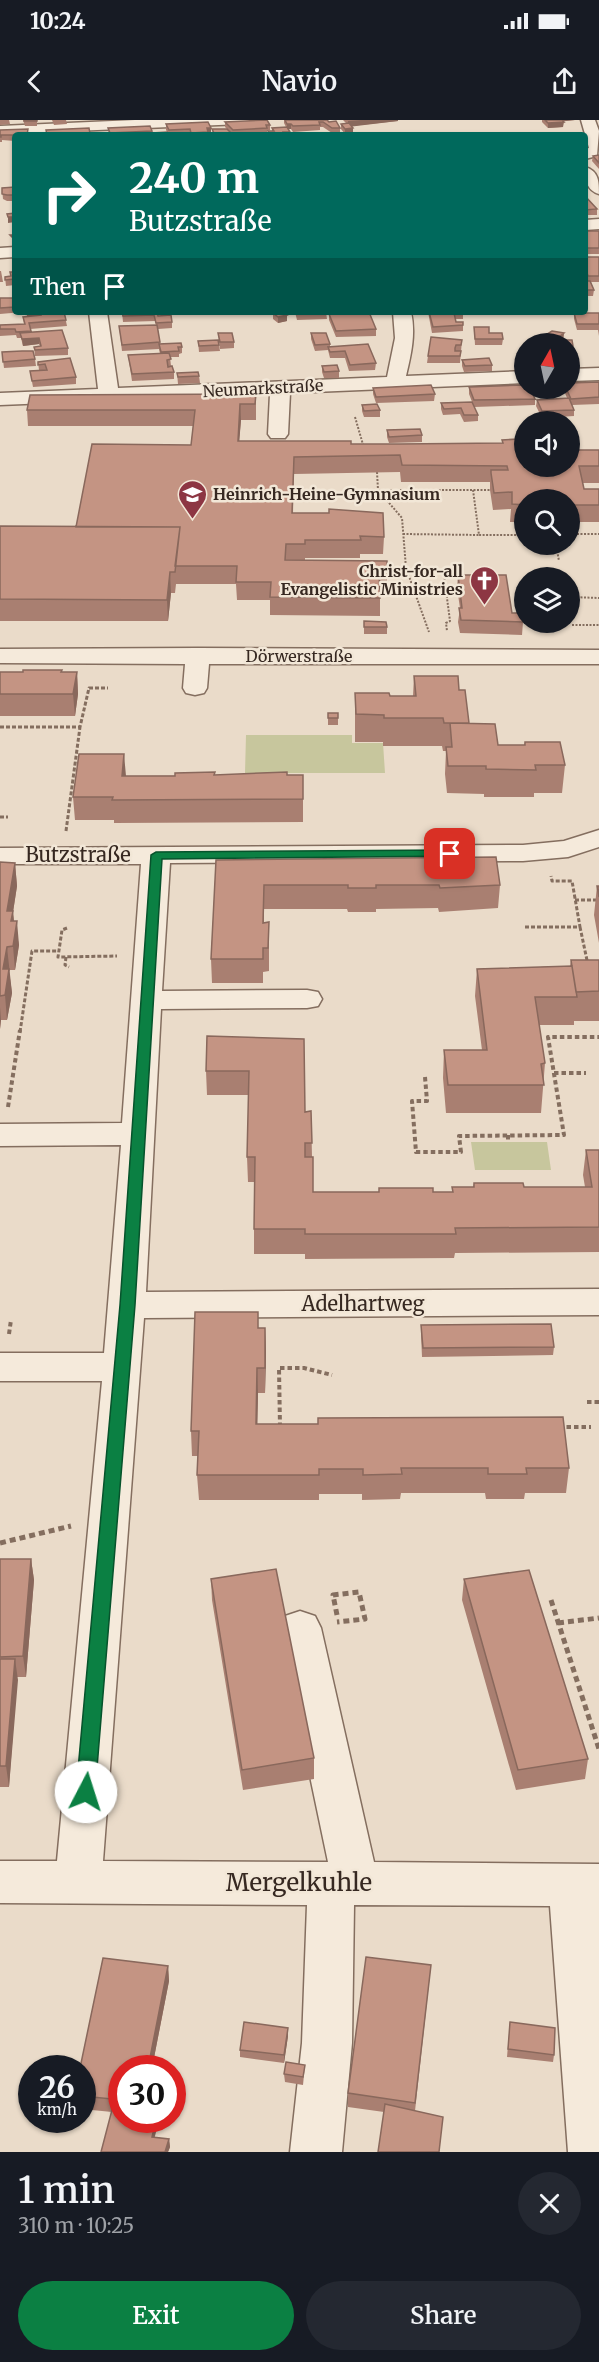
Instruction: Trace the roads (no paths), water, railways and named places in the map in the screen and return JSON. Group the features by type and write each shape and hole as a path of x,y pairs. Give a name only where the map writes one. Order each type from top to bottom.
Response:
{"street":[{"path":"0,130 243,120"},
{"path":"588,120 597,149 588,154"},
{"path":"588,176 599,189"},
{"path":"98,315 109,395"},
{"path":"395,382 402,352 405,322 403,315"},
{"path":"580,375 599,374"},
{"name":"Neumarkstraße","path":"0,399 514,377"},
{"path":"278,434 280,388"},
{"name":"Dörwerstraße","path":"0,656 598,661"},
{"path":"195,688 198,656"},
{"name":"Butzstraße","path":"0,856 523,853 568,849 599,838"},
{"name":"Butzstraße","path":"78,1882 127,1305 156,855"},
{"path":"146,1000 307,999"},
{"path":"2,1135 137,1134"},
{"name":"Adelhartweg","path":"127,1305 599,1302"},
{"path":"5,1351 122,1367"},
{"path":"316,2152 344,1884 319,1625"},
{"name":"Mergelkuhle","path":"0,1882 585,1885"},
{"path":"585,1885 594,2152"}],"place":[{"name":"Heinrich-Heine-Gymnasium","path":"192,520"},
{"name":"Christ-for-all Evangelistic Ministries","path":"484,606"}]}
